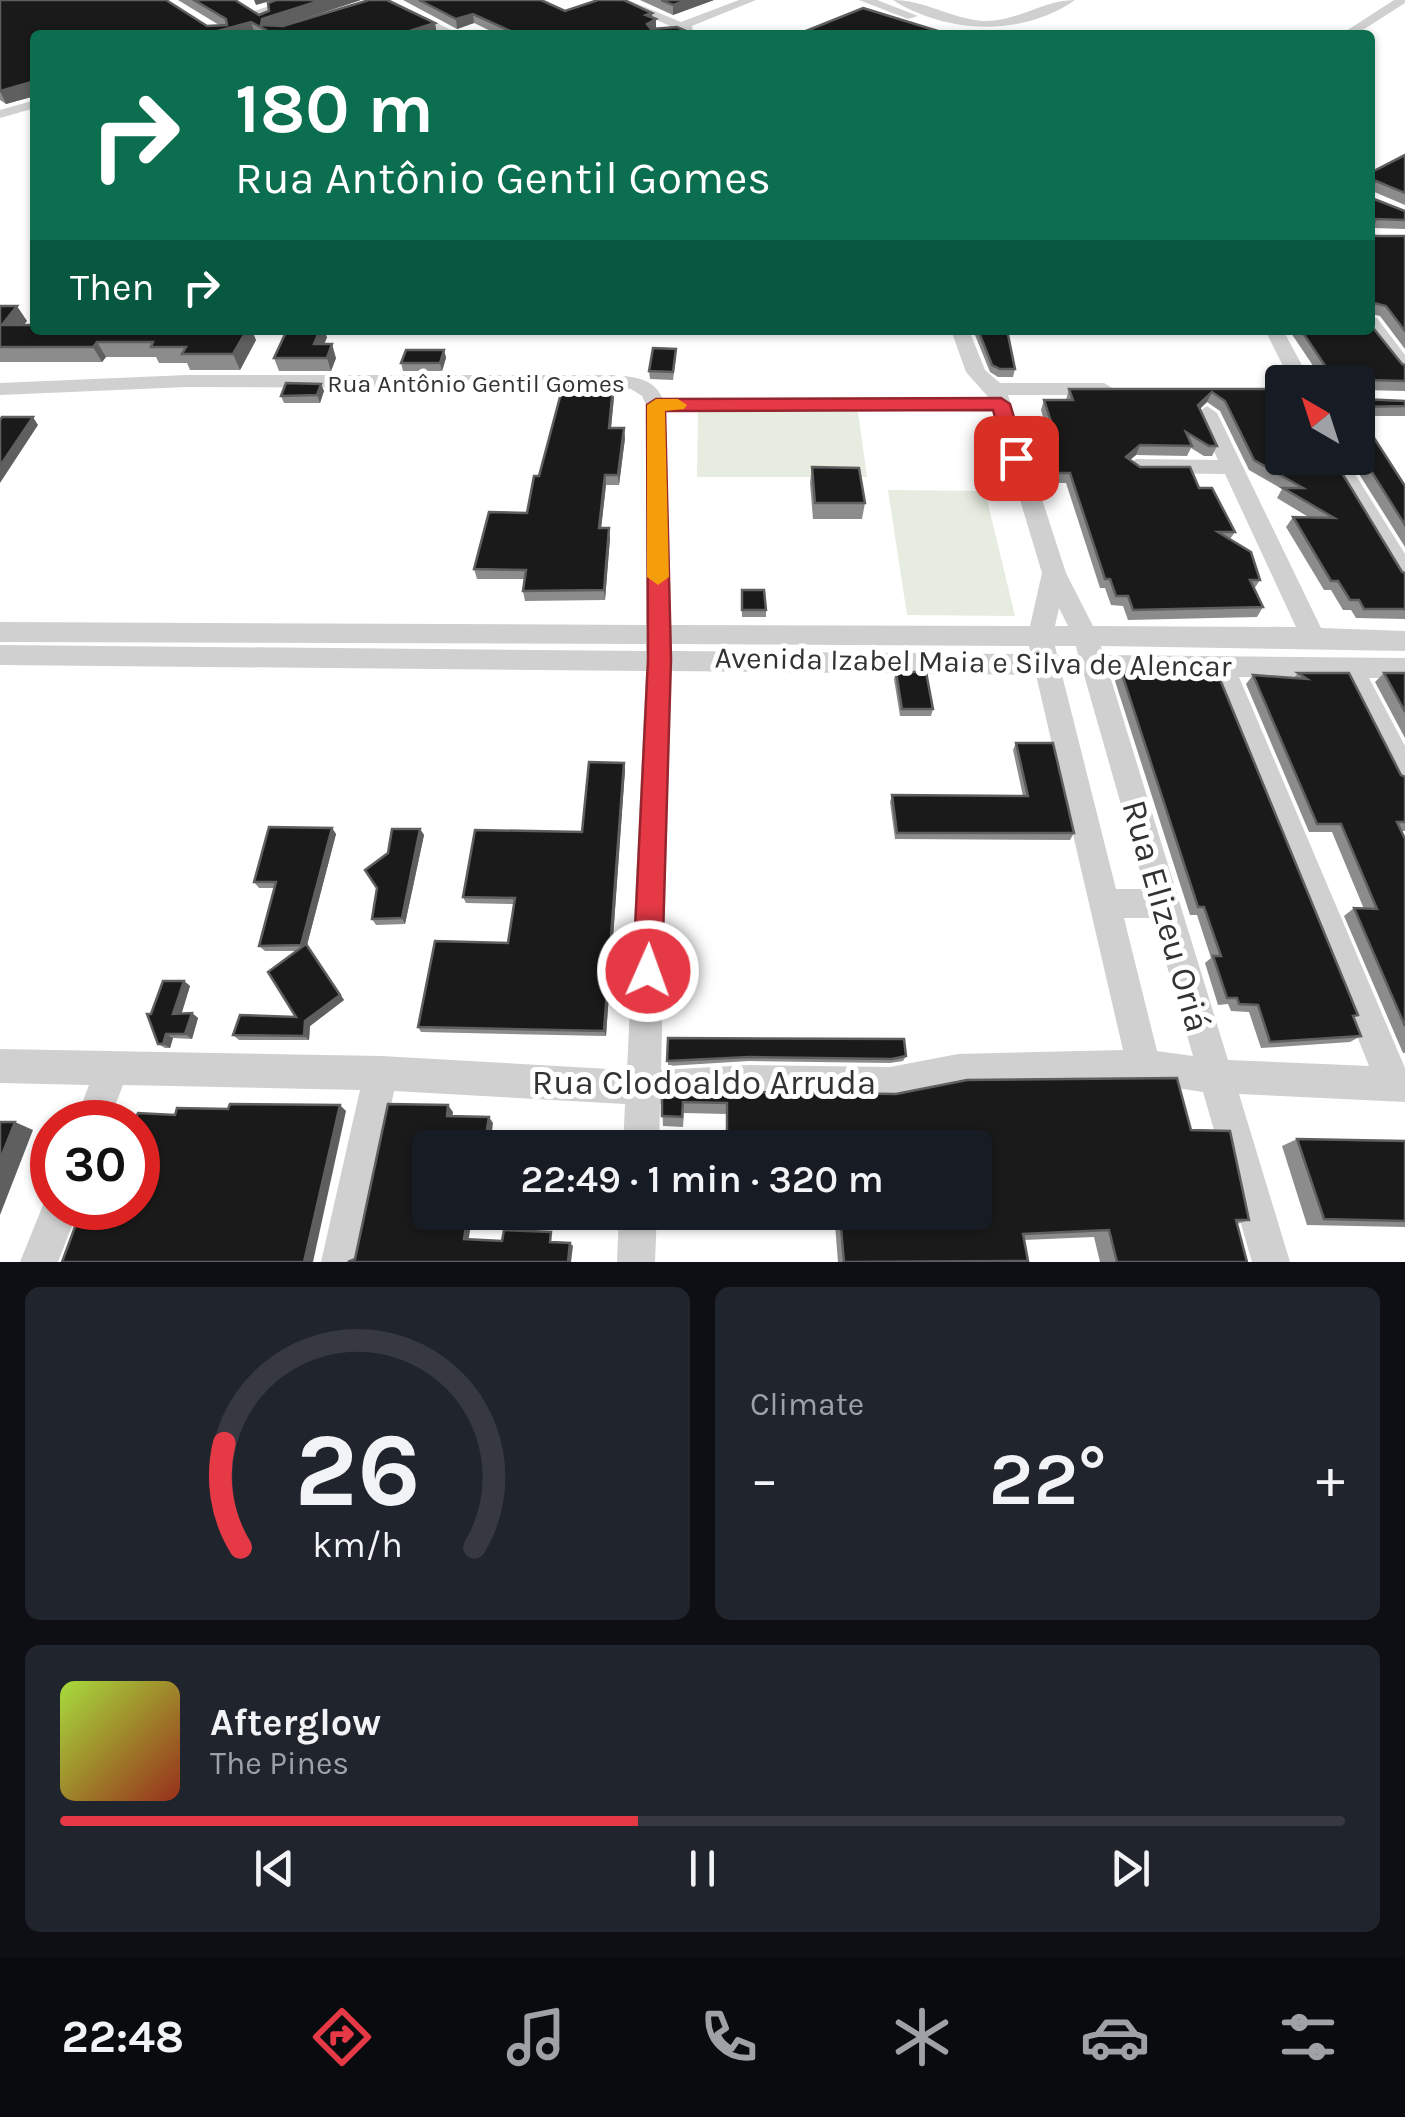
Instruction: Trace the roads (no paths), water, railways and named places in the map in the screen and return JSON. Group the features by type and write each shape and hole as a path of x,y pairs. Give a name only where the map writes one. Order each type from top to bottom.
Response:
{"street":[{"path":"255,14 301,0"},
{"path":"367,6 385,0 445,30"},
{"path":"618,0 691,30"},
{"path":"671,30 750,0"},
{"path":"865,0 953,30"},
{"path":"899,0 990,27 1026,20 1069,0"},
{"path":"1354,30 1402,0"},
{"path":"0,114 30,105"},
{"path":"1375,329 1405,368"},
{"name":"Rua Elizeu Oriá","path":"962,335 978,378 999,396 1054,572 1086,638 1271,1262"},
{"path":"1277,335 1293,365"},
{"name":"Rua Antônio Gentil Gomes","path":"0,389 187,381 612,381 636,383 650,392 656,405 1130,389"},
{"path":"641,1130 659,648 656,405"},
{"path":"1207,413 1313,637"},
{"path":"1136,466 1233,468"},
{"path":"1345,475 1405,574"},
{"name":"Rua Elizeu Oriá","path":"1054,572 1043,652 1144,1066"},
{"name":"Avenida Izabel Maia e Silva de Alencar","path":"0,632 470,632 659,648 960,664 1043,652 1086,638 1313,637 1405,641"},
{"path":"466,660 470,632"},
{"path":"956,638 960,664"},
{"name":"Avenida Izabel Maia e Silva de Alencar","path":"0,655 466,660 659,648 956,638 1043,652 1094,668 1220,664 1352,670 1405,668"},
{"path":"1220,664 1399,1084"},
{"path":"1352,670 1405,774"},
{"path":"1106,904 1162,903"},
{"name":"Rua Clodoaldo Arruda","path":"0,1066 381,1073 643,1088 749,1082 890,1084 958,1071 1144,1066 1213,1076 1399,1084"},
{"path":"100,1100 113,1066"},
{"path":"340,1262 381,1073"},
{"path":"40,1262 52,1230"},
{"path":"636,1262 637,1230"}]}
